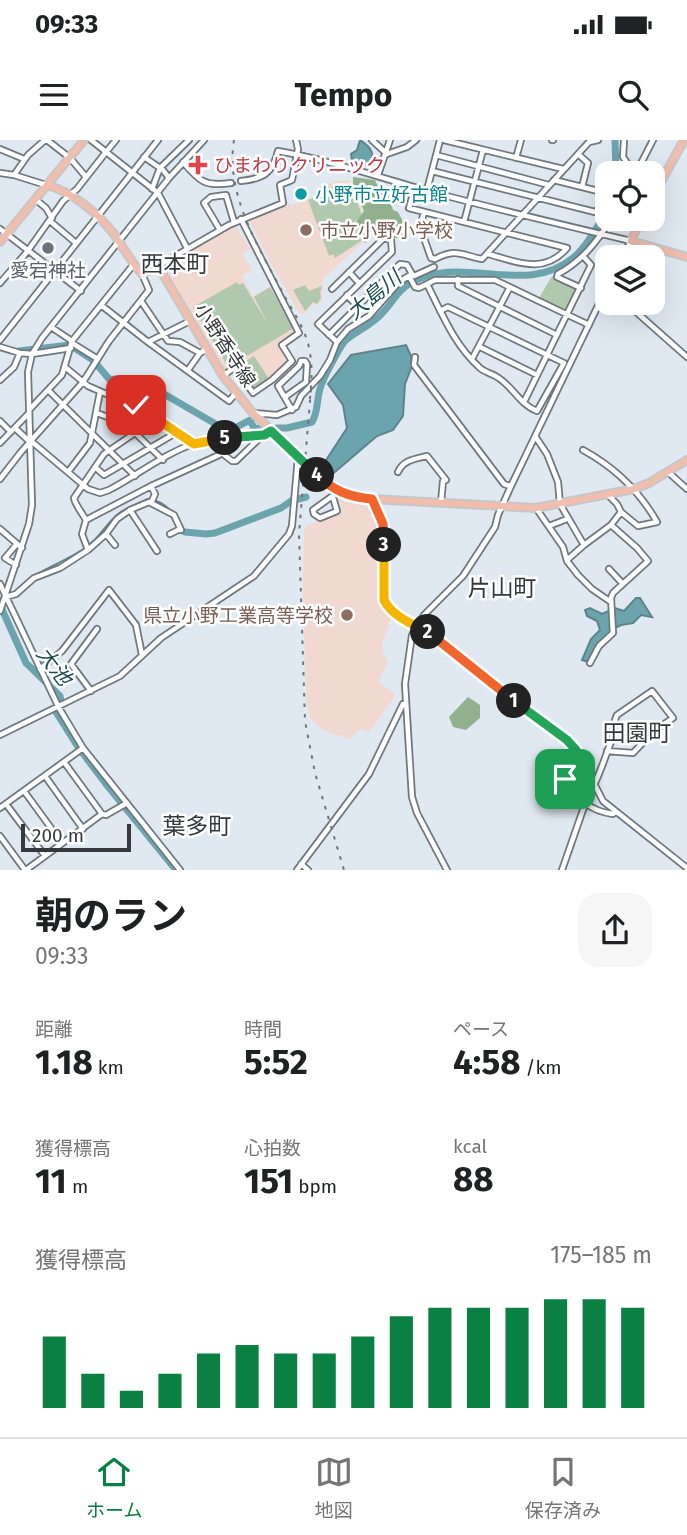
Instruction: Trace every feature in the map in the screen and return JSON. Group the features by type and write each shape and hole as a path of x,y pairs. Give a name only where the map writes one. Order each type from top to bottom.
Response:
{"main road":[{"path":"0,242 3,232 35,199 84,140"},
{"path":"665,169 684,140"},
{"path":"47,185 69,195 97,217 142,274 158,266"},
{"path":"636,231 631,241 687,257"},
{"name":"小野香寺線","path":"158,266 190,321 203,351 253,413 336,495 536,508 634,489 687,460"}],"street":[{"path":"15,175 24,159 46,140 70,158 86,177"},
{"path":"91,140 158,193 187,248"},
{"path":"0,283 116,140"},
{"path":"152,188 160,168 188,140"},
{"path":"0,608 22,548 32,505 28,372 32,354 169,178 205,140"},
{"path":"158,266 234,222 283,203 280,185 292,180 298,149 296,140"},
{"path":"378,176 390,140"},
{"path":"387,154 407,147 415,140"},
{"path":"427,190 442,140 564,170"},
{"path":"516,158 521,140"},
{"path":"424,212 419,231 431,258 435,260 447,253 457,252 482,259 588,141 598,140"},
{"path":"624,140 623,156 627,161"},
{"path":"642,161 653,140"},
{"path":"0,339 145,157 154,141"},
{"path":"374,141 387,154"},
{"path":"0,149 24,159"},
{"path":"464,222 483,150"},
{"path":"241,181 255,180 267,174 275,163 278,151 337,163 415,187 631,241 629,245"},
{"path":"578,154 588,163 582,187"},
{"path":"436,155 549,185"},
{"path":"145,157 169,178"},
{"path":"183,162 195,176 206,183 231,183"},
{"path":"432,171 595,212 600,208 606,193 554,180"},
{"path":"0,173 47,185"},
{"path":"415,187 409,208 567,248 554,258 533,266 488,254"},
{"path":"220,230 204,203 211,197 226,195 234,222"},
{"path":"35,199 46,208 51,220 76,243"},
{"path":"223,376 235,367 253,393 292,361 282,345 299,333 241,219"},
{"path":"580,288 557,277 558,274 583,256 602,231"},
{"path":"3,232 81,291"},
{"path":"332,289 384,237 391,240 393,252 318,324 337,342"},
{"path":"524,402 591,265 583,256"},
{"path":"0,443 62,375 71,344 134,264"},
{"path":"330,335 400,264 407,265 415,287 435,281 495,280 589,325"},
{"path":"253,413 277,415 296,407 306,390 320,376 337,342 355,323 369,316 399,282 434,267"},
{"path":"349,272 359,283"},
{"path":"0,480 30,441 83,382 95,360 149,290 142,274"},
{"path":"458,279 458,286 557,335"},
{"path":"428,284 440,311 454,338 472,359 483,371 500,379 537,411 564,363 448,307 440,311"},
{"path":"472,359 510,287"},
{"path":"376,289 385,297"},
{"path":"346,295 357,306"},
{"path":"141,301 168,341 180,342 203,351 188,370"},
{"path":"101,305 229,401 236,393"},
{"path":"447,870 417,813 412,797 405,700 410,646 415,626 463,576 495,527 501,507 595,313"},
{"path":"640,315 687,357"},
{"path":"148,342 190,321"},
{"path":"51,327 95,360"},
{"path":"0,347 19,354 32,354 71,344"},
{"path":"480,347 537,375"},
{"path":"0,380 14,367 19,354"},
{"path":"415,357 414,365 504,484 511,486"},
{"path":"285,397 306,382 305,361 301,361 278,386 292,410"},
{"path":"65,367 100,392 150,413 194,444"},
{"path":"48,390 135,476"},
{"path":"68,472 87,449 100,392"},
{"path":"111,419 118,399"},
{"path":"86,520 74,501 83,485 109,450 135,433 150,413"},
{"path":"97,414 126,425 163,460"},
{"path":"0,421 30,441 83,485 94,492 103,493 194,444 264,435"},
{"path":"95,467 104,475 178,431"},
{"path":"87,548 82,530 86,520 151,485 222,453 236,461 271,431"},
{"path":"535,436 547,454 558,482 560,504 584,545"},
{"path":"583,450 634,489 645,500 657,522 638,526 621,512 608,495"},
{"path":"398,472 400,466 427,456 446,480 443,481 441,503"},
{"path":"0,735 120,676 161,638 254,576 289,534 295,504 298,457"},
{"path":"668,472 687,489"},
{"path":"5,597 16,594 34,578 60,568 95,544 117,519 152,500 155,494 151,485"},
{"path":"336,495 338,511 320,518 313,514 313,510 322,502 336,495"},
{"path":"372,499 383,524 384,600 392,612 433,634 506,695 567,740 576,750 603,801 687,867"},
{"path":"152,500 174,515 180,529 170,534"},
{"path":"536,508 563,547 567,561 592,589 612,605"},
{"path":"130,510 156,551"},
{"path":"567,561 611,525 621,512"},
{"path":"549,526 567,519"},
{"path":"590,663 599,646 614,630 613,593 648,561 638,548 611,525"},
{"path":"0,529 22,548"},
{"path":"106,534 115,545"},
{"path":"95,544 102,551"},
{"path":"16,545 5,558 16,565"},
{"path":"609,569 623,584"},
{"path":"0,584 59,708 83,748 180,870"},
{"path":"40,668 62,651 109,590 136,625 142,655"},
{"path":"92,691 71,664 97,629"},
{"path":"594,786 604,766 607,751 617,715 652,691 673,718 654,731 633,753 607,751"},
{"path":"297,870 369,774 405,700"},
{"path":"0,808 83,748"},
{"path":"576,750 565,779 585,804 598,812 615,812"},
{"path":"64,762 102,814"},
{"path":"45,776 83,829"},
{"path":"24,791 62,843"},
{"path":"0,836 25,870 102,814 106,815 127,803"},
{"path":"6,804 45,856"},
{"path":"562,870 585,804"},
{"path":"301,864 308,870"}],"shaded area":[{"name":"市立小野小学校","path":"349,180 364,216 364,241 323,279 322,299 318,305 313,304 306,313 300,314 249,220 287,202 291,206 327,191 325,185 335,181"},
{"path":"235,224 250,249 243,254 252,270 242,276 252,296 273,285 296,329 296,333 281,345 290,361 253,392 236,366 223,374 162,270 163,266"},
{"name":"県立小野工業高等学校","path":"337,495 345,502 369,502 378,513 381,529 381,598 391,618 382,644 388,662 378,682 395,694 394,698 369,732 360,729 350,739 323,730 310,718 306,700 304,530 306,526 338,513 335,499"}],"green space":[{"path":"353,177 375,180 380,191 387,191 393,210 398,212 407,229 400,238 394,238 387,230 373,228 366,243 361,240 356,222 364,211 353,184"},
{"path":"347,183 362,216 354,222 361,241 335,258 333,254 329,256 308,200 329,192 327,188"},
{"path":"552,276 577,290 567,311 539,298"},
{"path":"237,282 239,285 243,283 268,324 254,297 270,287 294,328 228,367 193,307"},
{"path":"305,285 309,291 322,286 321,298 317,304 313,302 305,311 293,290"},
{"path":"254,356 269,379 254,389 239,365"},
{"path":"468,697 480,705 480,718 466,730 453,727 449,717"}],"water":[{"path":"360,140 368,146 372,154 373,161 366,165 352,161 351,154 357,150"},
{"path":"406,345 412,366 405,384 403,416 393,430 377,436 329,477 319,471 347,428 343,405 328,384 351,355"},
{"path":"636,598 640,598 652,617 641,615 633,623 611,630 611,635 597,647 589,662 582,660 591,639 600,630 597,621 587,616 585,610 590,608 602,614 615,608 624,611"}],"waterway":[{"name":"大島川","path":"615,140 616,161"},
{"name":"大島川","path":"276,428 312,422 322,382 344,343 376,320 409,284 429,275 449,272 513,275 554,269 573,258 595,231"},
{"name":"大島川","path":"19,351 70,345 93,360 109,379 132,380 152,387 226,430 250,420 254,428 266,429"},
{"path":"185,532 215,533 306,497"},
{"path":"18,589 34,576 88,546 121,512 148,499 166,506 185,532"},
{"name":"大池","path":"0,605 26,663 60,696 61,701 56,712 78,747 176,870"}],"railway":[{"path":"234,140 235,181 247,222 307,340 312,369 310,399"},
{"path":"311,389 299,534 305,721 315,773 344,870"}],"place":[{"name":"ひまわりクリニック","path":"198,165"},
{"name":"小野市立好古館","path":"301,194"},
{"name":"市立小野小学校","path":"306,230"},
{"name":"愛宕神社","path":"48,248"},
{"name":"県立小野工業高等学校","path":"347,615"}],"district":[{"name":"西本町","path":"175,264"},
{"name":"片山町","path":"502,588"},
{"name":"田園町","path":"637,733"},
{"name":"葉多町","path":"197,826"}],"route":[{"path":"136,405 194,444 264,435 271,431 338,492 354,498 372,499 383,524 384,600 388,607 415,626 433,634 506,695 572,744 576,750 565,779"}]}
